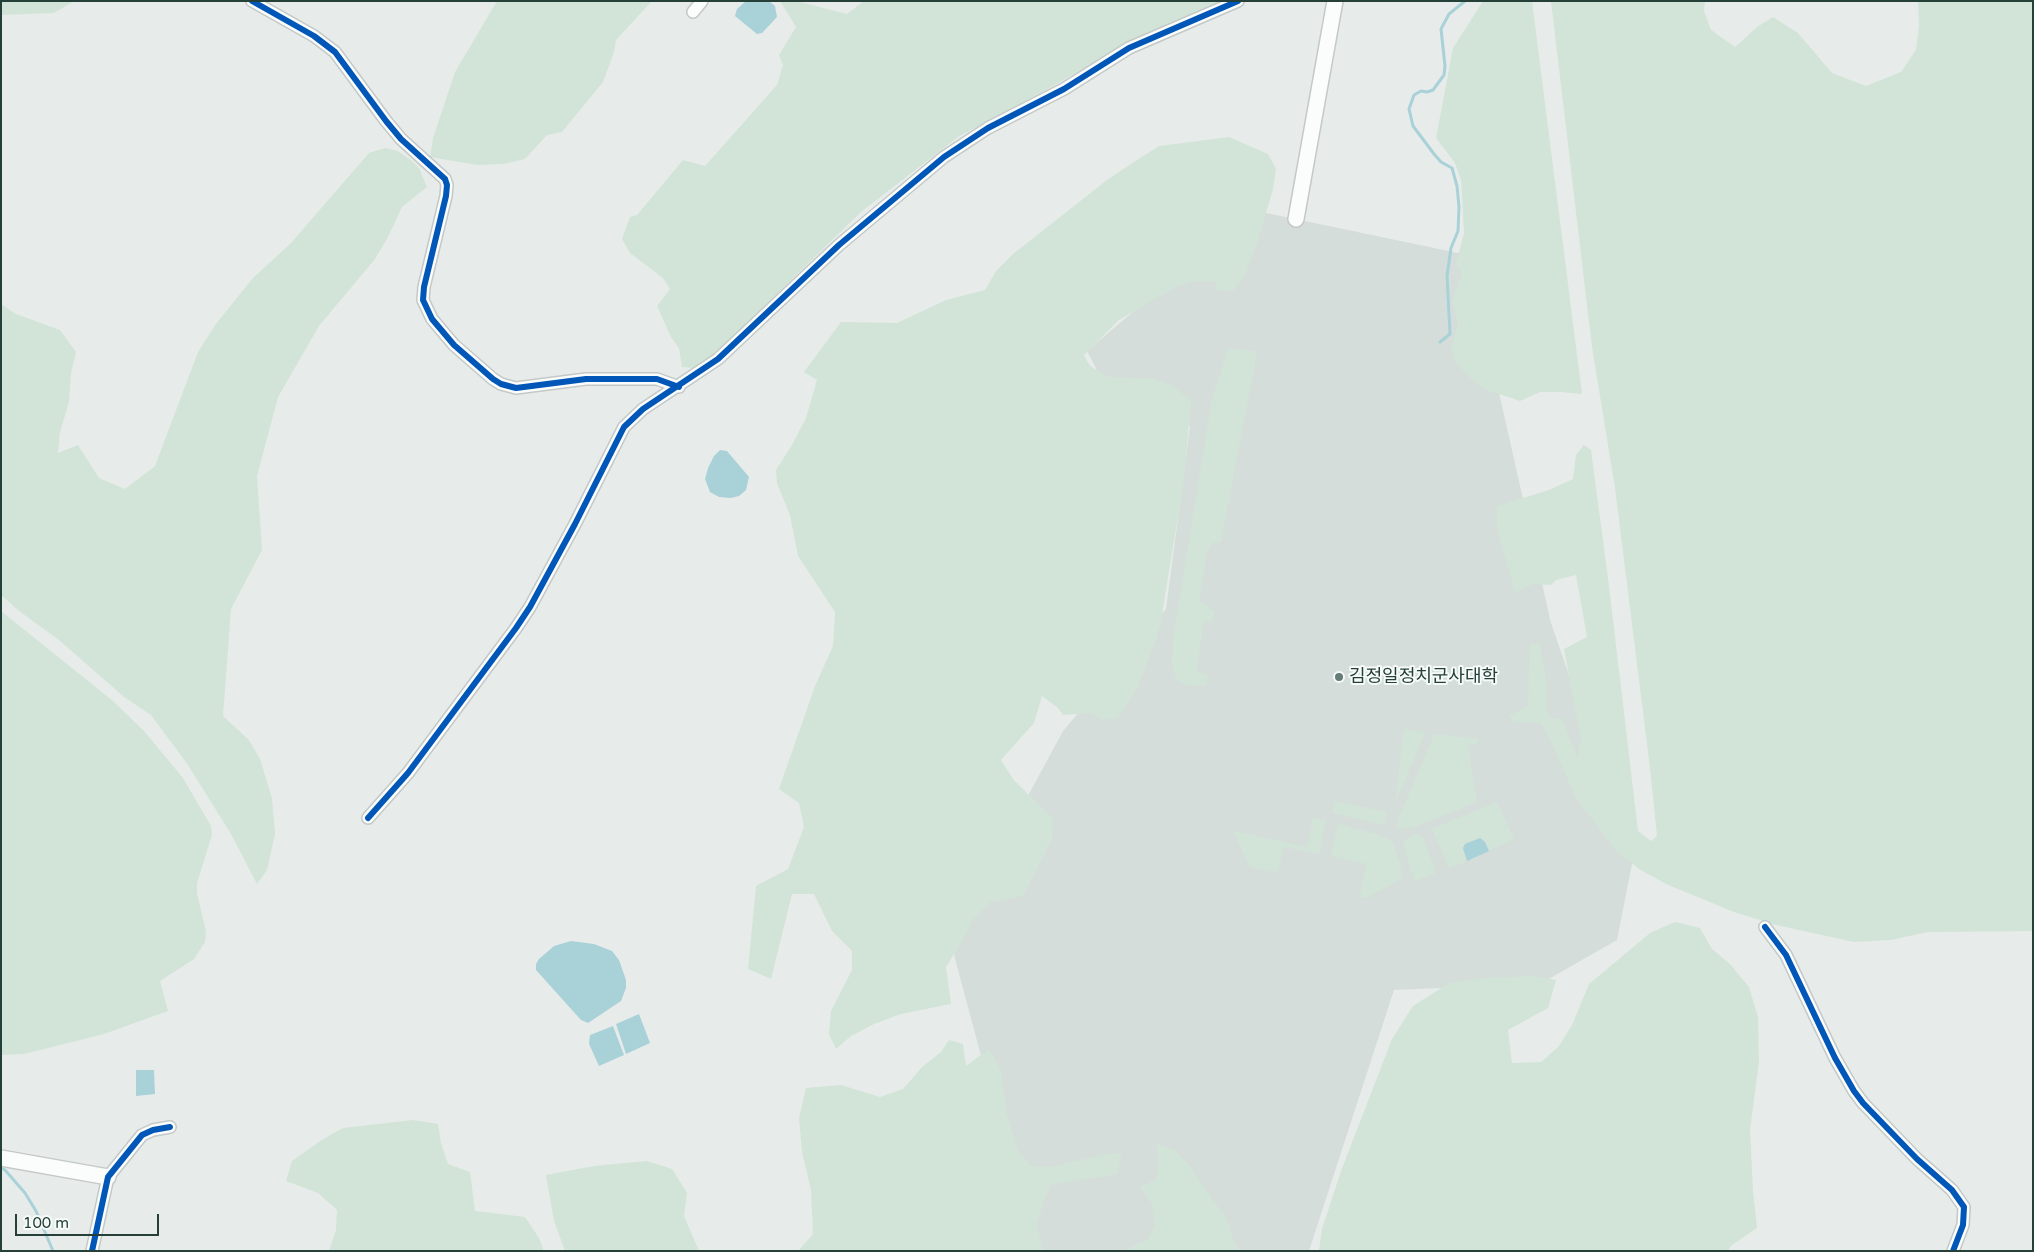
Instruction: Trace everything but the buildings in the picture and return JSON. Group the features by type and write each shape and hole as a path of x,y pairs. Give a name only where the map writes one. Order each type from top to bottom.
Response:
{"street":[{"path":"252,1 314,36 335,52 401,139 445,179 447,185 446,196 424,287 423,300 432,319 454,345 493,379 501,384 516,388 586,378 658,380 679,387"},
{"path":"693,12 702,1"},
{"path":"368,818 408,773 516,628 530,607 575,524 624,427 643,409 679,387 718,359 838,244 944,157 988,128 1064,89 1129,48 1238,1"},
{"path":"1296,219 1335,1"},
{"path":"1765,927 1786,955 1835,1058 1863,1104 1952,1190 1964,1207 1963,1225 1954,1251"},
{"path":"92,1251 108,1177 142,1135 153,1130 170,1127"},
{"path":"1,1158 108,1177"}],"shaded area":[{"name":"김정일정치군사대학","path":"1252,210 1468,255 1551,623 1633,859 1617,940 1540,984 1394,990 1309,1251 1038,1251 988,1082 950,940 1063,731 1166,609 1190,426 1101,378 1087,351"}],"green space":[{"path":"1,1 74,1 54,13 1,15"},
{"path":"497,1 652,1 616,40 614,52 603,82 562,132 547,135 525,159 503,164 477,165 430,157 433,138 455,72"},
{"path":"780,1 796,1 847,14 864,1 1221,1 1125,44 1055,85 958,137 861,212 714,355 693,368 682,367 679,348 671,337 657,306 670,289 663,278 630,253 622,239 630,217 637,215 683,160 705,166 777,85 783,65 779,55 796,27"},
{"path":"1483,1 1532,1 1582,394 1540,392 1520,401 1487,390 1469,377 1455,361 1451,349 1458,324 1452,301 1462,273 1456,264 1464,233 1461,180 1455,163 1436,138 1453,48"},
{"path":"1551,1 1705,1 1704,11 1711,30 1735,47 1757,27 1773,17 1798,33 1832,73 1866,86 1901,72 1916,50 1919,26 1918,1 2033,1 2033,931 1928,932 1891,940 1854,942 1776,925 1734,912 1666,884 1639,869 1616,851 1576,798 1541,723 1514,722 1509,716 1528,706 1530,645 1539,643 1546,678 1546,708 1550,718 1562,719 1577,758 1581,740 1564,649 1587,637 1576,575 1556,580 1551,585 1533,584 1515,592 1497,528 1497,506 1549,490 1573,479 1576,455 1584,445 1591,450 1638,831 1651,841 1657,836 1615,488 1592,347"},
{"path":"1229,137 1268,154 1276,169 1273,189 1257,244 1245,275 1233,291 1217,291 1215,281 1193,281 1174,288 1119,320 1084,355 1090,366 1109,377 1154,379 1171,385 1191,400 1184,480 1160,627 1138,687 1118,718 1104,720 1090,713 1063,715 1058,708 1042,696 1034,723 1001,760 1013,779 1053,819 1052,839 1023,896 990,902 973,920 946,967 951,1004 901,1014 874,1024 851,1036 836,1049 829,1034 831,1011 852,970 852,951 832,931 814,894 792,894 771,979 748,969 756,886 788,869 804,827 799,803 779,789 815,686 833,646 835,612 798,556 790,515 777,483 776,470 806,418 817,380 804,372 841,322 897,323 946,300 985,290 996,271 1013,254 1107,180 1159,146"},
{"path":"385,148 398,151 412,161 419,168 427,187 402,207 375,259 319,326 278,397 257,476 262,550 231,609 223,716 249,740 260,759 272,798 275,834 267,870 257,884 231,834 188,765 151,715 124,697 59,640 19,611 1,595 1,304 16,314 60,330 76,352 71,373 69,402 60,432 58,453 78,445 99,478 125,489 155,466 198,352 215,325 253,278 291,243 369,153"},
{"path":"1228,349 1257,352 1221,542 1213,543 1207,551 1199,601 1214,611 1212,622 1204,621 1196,672 1209,675 1206,686 1187,685 1177,680 1172,665 1173,640 1212,399"},
{"path":"1,611 113,701 144,731 183,778 211,826 212,835 197,883 197,893 206,932 205,942 194,959 160,981 168,1011 104,1034 24,1054 1,1055"},
{"path":"1404,729 1425,734 1395,803"},
{"path":"1434,735 1477,739 1478,743 1468,746 1468,749 1477,802 1414,827 1400,829 1396,827 1398,820"},
{"path":"1335,801 1387,812 1384,825 1332,813"},
{"path":"1497,802 1514,839 1489,851 1485,842 1480,838 1466,844 1463,849 1467,861 1449,868 1432,829"},
{"path":"1313,818 1326,820 1319,854 1284,847 1278,872 1250,867 1233,831 1307,847"},
{"path":"1338,824 1380,835 1393,842 1402,878 1367,898 1360,897 1366,864 1331,856"},
{"path":"1417,834 1423,837 1436,873 1415,881 1403,846 1405,840"},
{"path":"1675,922 1700,928 1712,949 1730,964 1749,987 1758,1017 1759,1062 1750,1130 1757,1228 1732,1245 1728,1251 1319,1250 1322,1229 1341,1171 1392,1039 1413,1006 1449,983 1486,978 1533,976 1556,980 1548,1008 1508,1030 1512,1063 1541,1062 1559,1046 1572,1025 1589,984 1650,933"},
{"path":"949,1040 963,1044 966,1066 989,1049 1001,1070 1006,1112 1018,1151 1031,1166 1051,1167 1101,1155 1122,1153 1117,1174 1050,1185 1036,1224 1043,1251 798,1251 813,1234 811,1190 802,1152 799,1118 806,1088 841,1085 880,1097 903,1089 922,1067 941,1052"},
{"path":"413,1120 438,1124 441,1143 448,1164 470,1172 475,1211 525,1217 539,1238 544,1251 329,1251 336,1230 337,1210 318,1193 286,1181 292,1161 323,1139 343,1128"},
{"path":"1156,1144 1175,1150 1191,1168 1228,1221 1233,1241 1240,1251 1124,1251 1149,1238 1155,1224 1152,1204 1140,1187 1156,1180 1159,1160"},
{"path":"647,1161 672,1169 687,1193 684,1216 699,1251 565,1251 554,1221 546,1175 594,1166"}],"water":[{"path":"746,1 769,1 775,6 777,17 762,33 757,34 735,16 737,9"},
{"path":"720,450 727,451 749,477 746,490 739,496 731,498 719,497 710,492 705,479 714,456"},
{"path":"1480,838 1485,842 1489,851 1467,861 1463,848 1465,844"},
{"path":"571,941 594,944 612,951 619,960 626,980 626,988 621,1001 588,1023 581,1020 536,970 536,964 539,959 554,946"},
{"path":"639,1014 650,1043 626,1054 616,1024"},
{"path":"613,1026 624,1055 599,1066 589,1044 590,1035"},
{"path":"136,1070 154,1070 155,1094 136,1096"}],"waterway":[{"path":"1440,342 1450,334 1447,276 1451,248 1458,231 1459,207 1457,186 1452,168 1441,162 1413,126 1409,109 1414,95 1421,91 1433,90 1444,75 1445,66 1441,29 1449,14 1465,1"},
{"path":"1,1168 5,1170 25,1193 36,1211 53,1251"}],"cycle path":[{"path":"252,1 314,36 335,52 401,139 445,179 447,185 446,196 424,287 423,300 432,319 454,345 493,379 501,384 516,388 586,379 657,379 679,387"},
{"path":"368,818 408,773 516,628 530,607 575,524 624,427 643,409 718,359 839,245 944,157 988,128 1064,89 1129,48 1238,1"},
{"path":"1765,927 1786,955 1835,1058 1854,1091 1863,1103 1917,1159 1952,1190 1964,1207 1963,1225 1953,1251"},
{"path":"92,1251 108,1177 142,1135 153,1130 170,1127"}],"place":[{"name":"김정일정치군사대학","path":"1339,677"}]}
